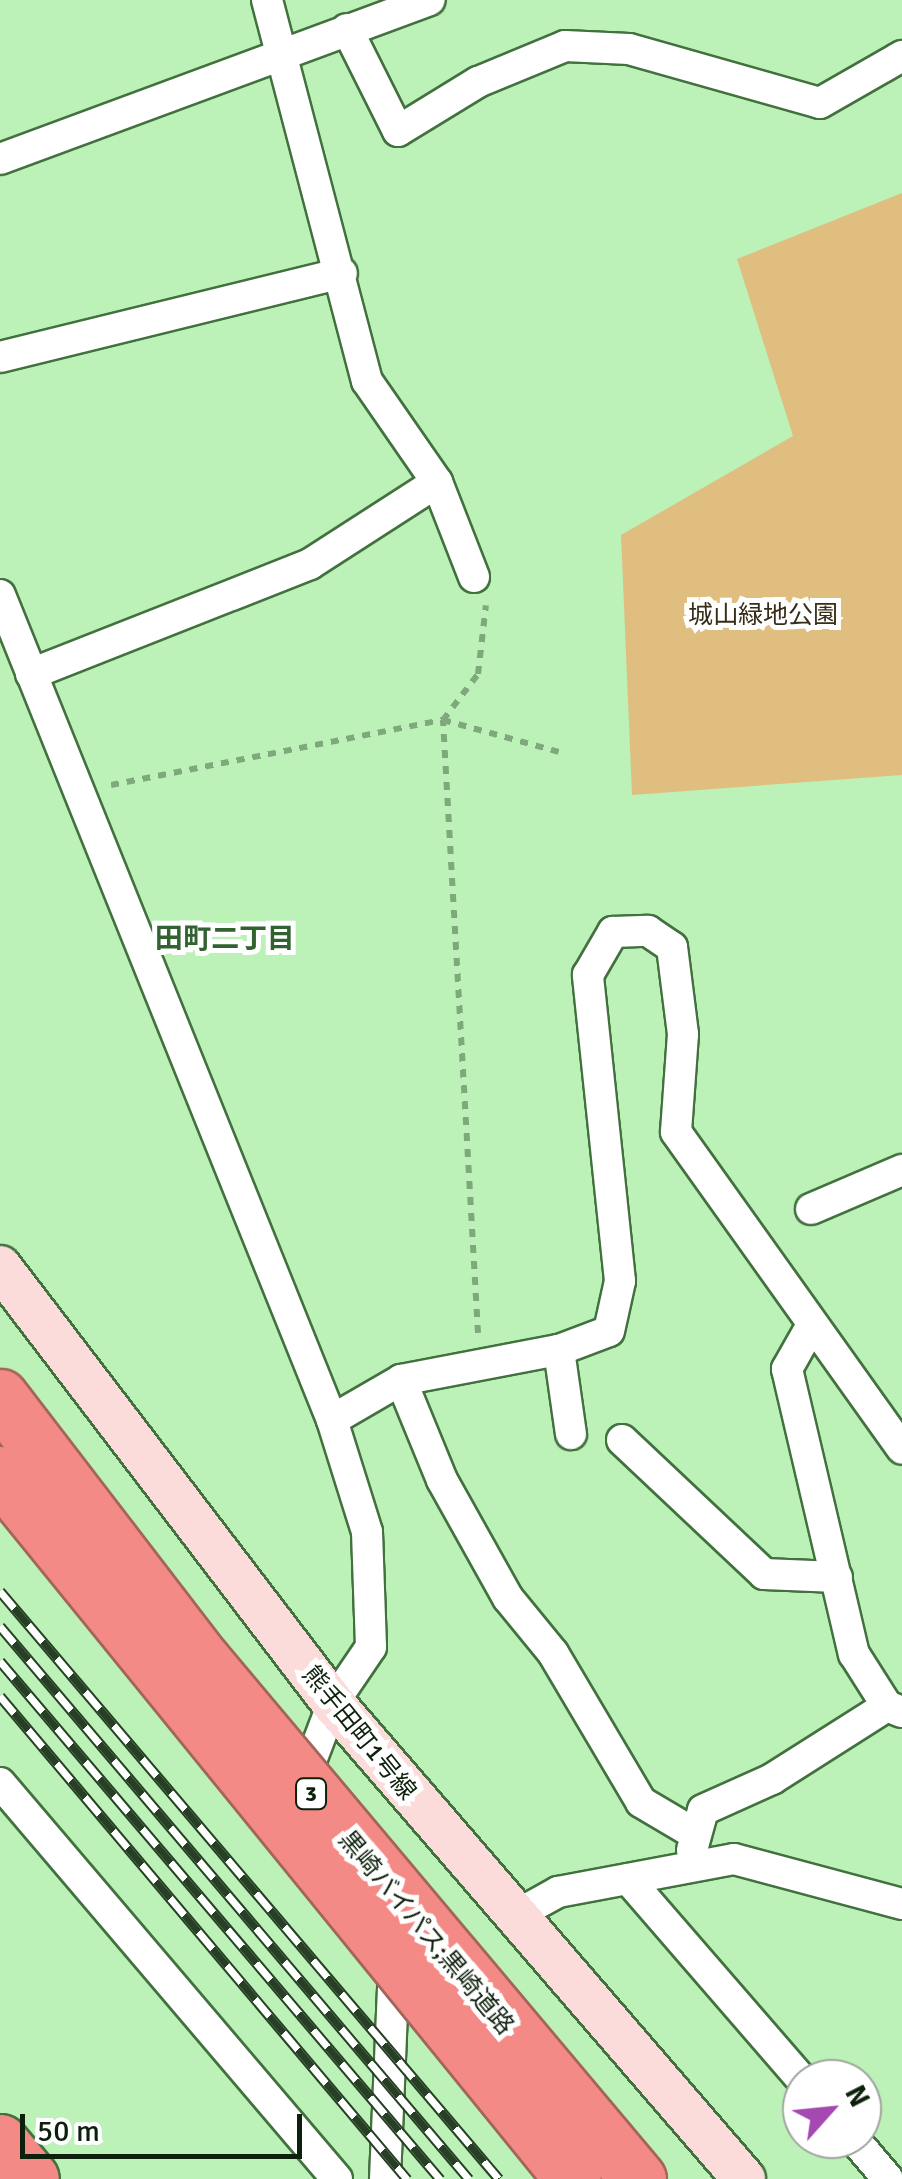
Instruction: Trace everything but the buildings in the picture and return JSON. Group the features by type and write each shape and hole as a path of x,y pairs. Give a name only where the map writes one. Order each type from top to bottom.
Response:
{"highway":[{"name":"黒崎バイパス;黒崎道路","path":"0,1397 202,1660 638,2179"},
{"name":"黒崎バイパス;黒崎道路","path":"0,1474 573,2179"},
{"path":"0,2142 31,2179"}],"street":[{"path":"267,0 342,273 367,381 437,482 474,577"},
{"path":"0,159 280,49 430,0"},
{"path":"348,29 398,131 478,82 565,46 629,49 820,103 902,56"},
{"path":"0,357 342,273"},
{"path":"31,674 310,564 437,482"},
{"path":"0,595 332,1420 366,1532 371,1647 333,1703 290,1807 384,1924 393,1958 385,2179"},
{"path":"332,1420 402,1380 480,1358 559,1350 609,1331 620,1281 588,975 613,932 648,931 672,946 683,1034 676,1132 776,1260 809,1330 902,1449"},
{"path":"811,1209 902,1170"},
{"name":"熊手田町1号線","path":"0,1267 333,1703 511,1918 744,2179"},
{"path":"694,1867 690,1831 703,1810 772,1779 894,1709 854,1654 788,1369 809,1330"},
{"path":"559,1350 571,1434"},
{"path":"402,1380 442,1480 508,1598 554,1654 641,1802 690,1831"},
{"path":"622,1440 764,1574 836,1577"},
{"path":"0,1783 337,2179"},
{"path":"511,1918 558,1892 734,1859 902,1904"},
{"path":"628,1880 784,2059"},
{"path":"871,2159 888,2179"}],"path":[{"path":"474,577 490,614 478,674 443,720 480,1358"},
{"path":"80,791 443,720 560,752"}],"green space":[{"name":"城山緑地公園","path":"902,193 902,775 632,795 621,535 793,436 737,259"}],"railway":[{"path":"0,1591 499,2179"},
{"path":"0,1626 469,2179"},
{"path":"0,1661 440,2179"},
{"path":"0,1696 407,2179"}],"district":[{"name":"田町二丁目","path":"225,939"}]}
